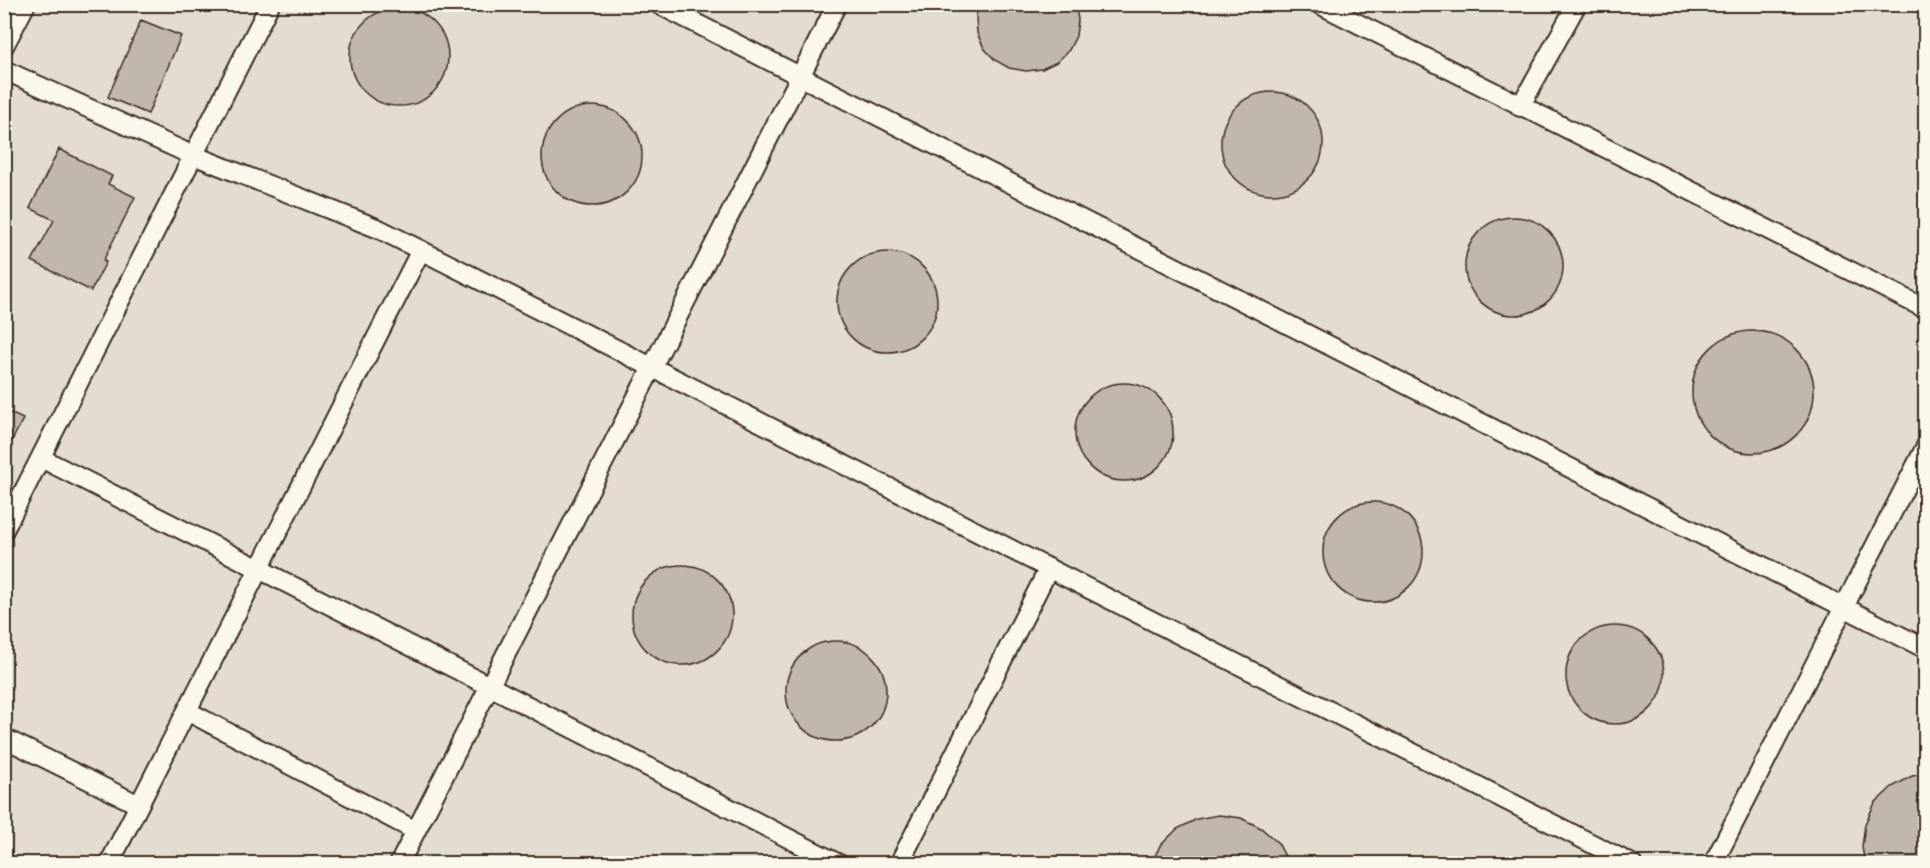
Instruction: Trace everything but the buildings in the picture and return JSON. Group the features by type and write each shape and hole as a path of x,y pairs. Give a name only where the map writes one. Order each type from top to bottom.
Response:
{"lane":[{"path":"4,46 26,4"},
{"path":"4,530 270,4"},
{"path":"658,4 1926,649"},
{"path":"399,864 837,4"},
{"path":"1319,4 1926,309"},
{"path":"1521,107 1577,4"},
{"path":"4,70 194,155 358,220 421,250 1632,864"},
{"path":"109,864 421,250"},
{"path":"1713,864 1926,446"},
{"path":"41,458 839,864"},
{"path":"899,864 1049,568"},
{"path":"187,711 416,831"},
{"path":"4,738 139,806"}],"shaded area":[{"path":"14,4 1925,5 1925,863 5,863 4,24"}]}
